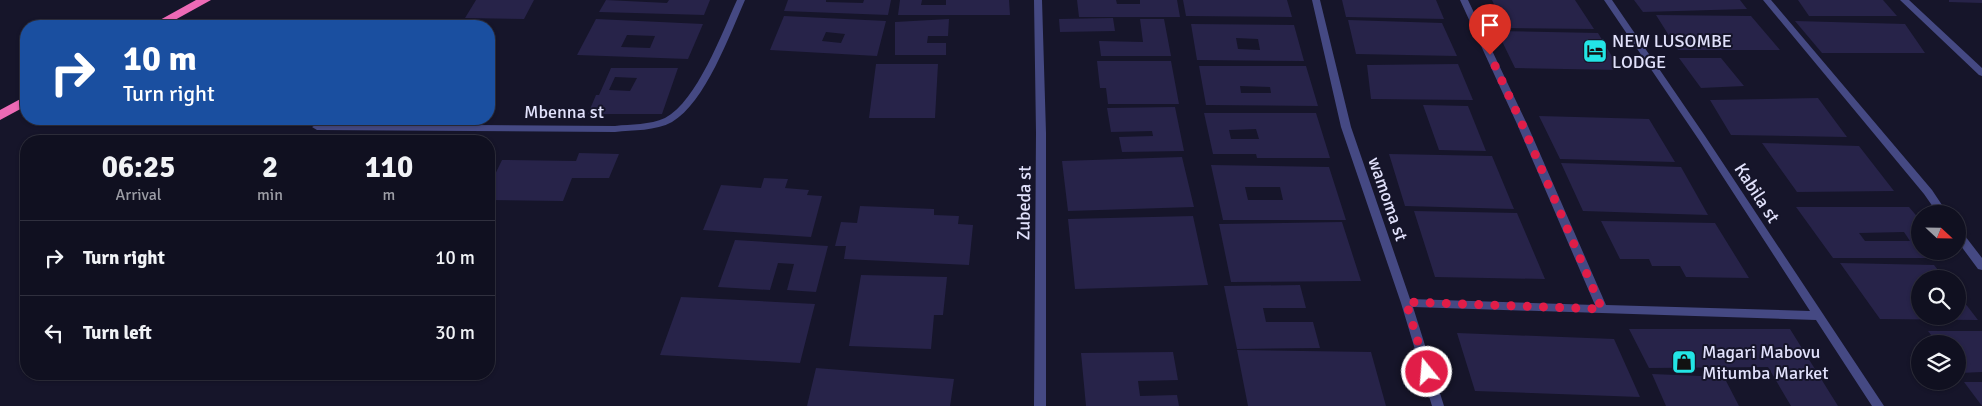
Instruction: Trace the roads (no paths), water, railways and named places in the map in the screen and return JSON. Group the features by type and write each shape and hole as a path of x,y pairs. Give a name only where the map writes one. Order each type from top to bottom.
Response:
{"highway":[{"path":"167,20 205,0"},
{"path":"0,116 20,104"}],"street":[{"name":"Mbenna st","path":"317,127 615,129 651,125 669,119 682,110 711,66 741,0"},
{"name":"Zubeda st","path":"1038,0 1041,133 1040,406"},
{"name":"wamoma st","path":"1316,0 1346,127 1406,302 1438,406"},
{"path":"1464,0 1522,124 1602,309"},
{"name":"Kabila st","path":"1608,0 1702,138 1878,406"},
{"path":"1767,0 1937,205"},
{"path":"1904,0 1982,73"},
{"path":"1966,245 1982,266"},
{"path":"1406,302 1818,316"}],"place":[{"name":"NEW LUSOMBE LODGE","path":"1595,51"},
{"name":"Magari Mabovu Mitumba Market","path":"1684,362"}]}
